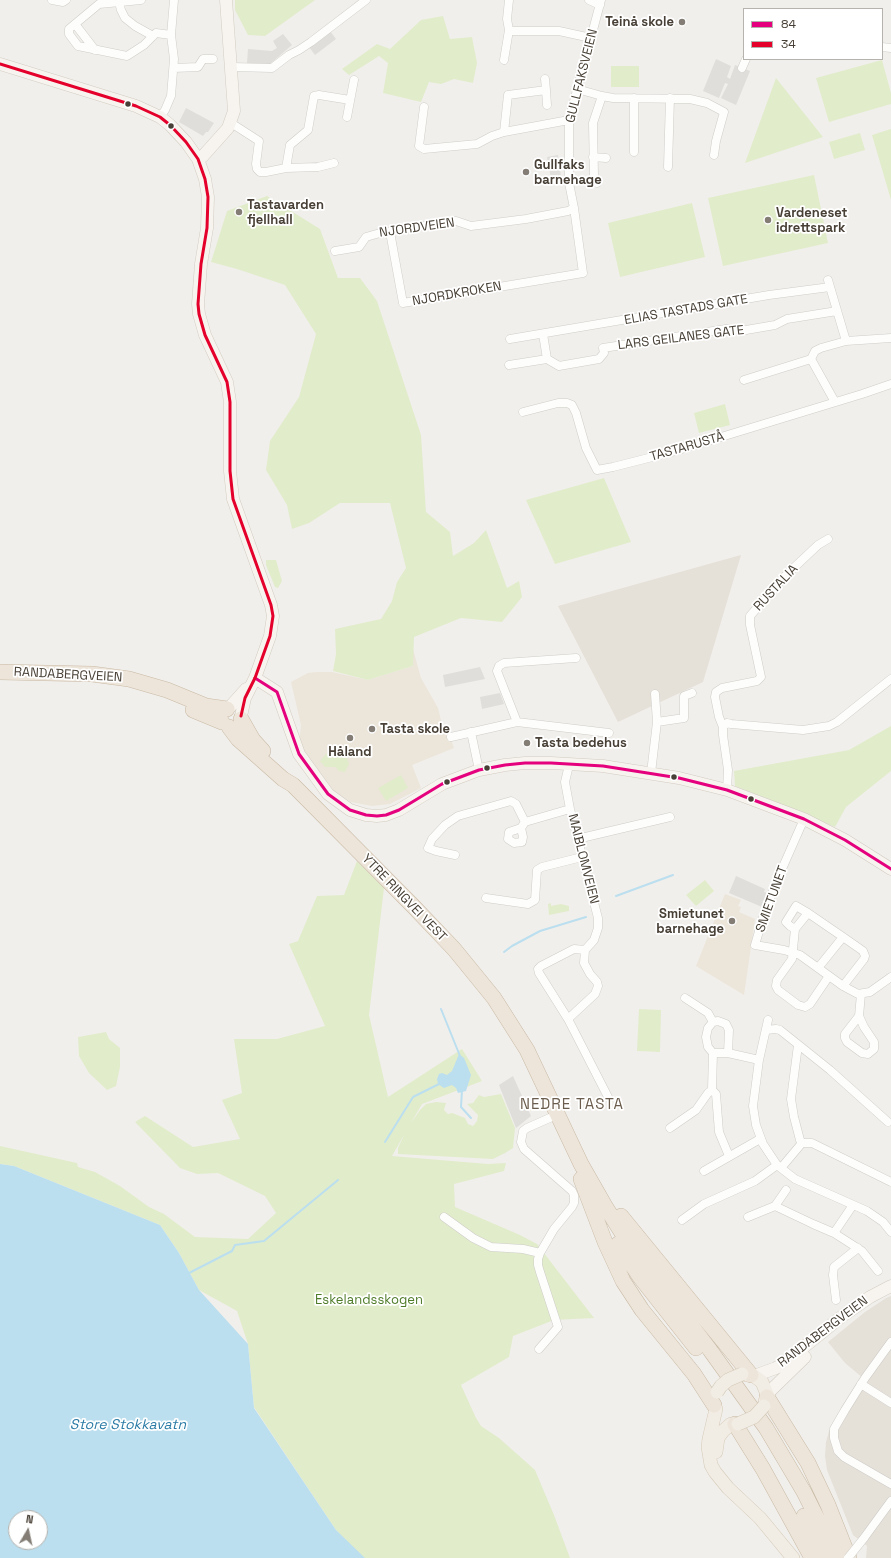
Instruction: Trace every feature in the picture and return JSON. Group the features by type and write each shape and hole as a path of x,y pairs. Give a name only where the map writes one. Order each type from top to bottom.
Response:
{"highway":[{"name":"RANDABERGVEIEN","path":"0,672 92,674 128,679 167,690 231,717"},
{"name":"RANDABERGVEIEN","path":"0,676 92,680 164,697 231,717"},
{"name":"YTRE RINGVEI VEST","path":"231,717 238,738 283,779 292,785 454,949 481,981 519,1038"},
{"path":"519,1038 522,1051 552,1117 605,1222 640,1278 720,1380 753,1427 795,1497 825,1558"},
{"path":"519,1038 530,1056 601,1200 629,1244 747,1400 784,1457 838,1558"},
{"path":"578,1156 585,1162 604,1194 624,1220 749,1375"},
{"path":"581,1174 581,1183 623,1281 642,1310 716,1402"},
{"path":"766,1399 808,1463 828,1505 848,1558"},
{"path":"735,1424 763,1469 812,1558"}],"main road":[{"path":"195,154 203,156 228,128 234,111 226,0"},
{"path":"0,64 136,106 160,117 179,134 195,154 205,179 208,197 207,228 201,264 198,304 199,314 205,335 227,382 230,402 230,471 233,498 271,604 273,616 270,636 255,678 245,698 231,717"},
{"path":"255,678 277,692 299,754 328,794 350,810 366,815 386,815 399,810 442,784 479,770 525,763 603,766 651,773 727,790 804,819 845,840 891,869"},
{"name":"RANDABERGVEIEN","path":"749,1375 776,1368 783,1364 841,1317 870,1297 891,1286"},
{"name":"RANDABERGVEIEN","path":"766,1399 784,1377 817,1345 858,1312 891,1290"},
{"path":"721,1481 716,1458 716,1443 722,1430 754,1417 766,1399 762,1382 749,1375 726,1382 716,1402 709,1439 709,1455 714,1472 721,1481 760,1518 793,1558"},
{"path":"716,1402 721,1418 735,1424"}],"street":[{"path":"52,0 63,2 66,0"},
{"path":"141,0 119,2 107,1 99,4 68,31 78,46 129,56 156,33 171,35"},
{"path":"160,117 171,96 174,68 174,51 171,35 174,0"},
{"path":"232,67 272,68 289,55 311,42 366,0"},
{"path":"504,60 509,30 507,19 509,0"},
{"path":"589,0 601,2"},
{"path":"119,2 125,18 135,26 153,36"},
{"name":"GULLFAKSVEIEN","path":"583,272 569,183 569,120 601,2"},
{"path":"509,30 523,32 559,31 591,38"},
{"path":"174,68 198,67 203,59 212,59"},
{"path":"742,68 746,60"},
{"path":"544,79 548,105"},
{"path":"347,117 354,80"},
{"path":"577,89 602,96 696,99 724,112 714,155"},
{"path":"504,132 508,95 546,90"},
{"path":"286,168 290,145 308,130 314,96 319,95 350,100"},
{"path":"596,183 594,176 592,123 602,96"},
{"path":"634,98 634,152"},
{"path":"668,167 670,98"},
{"path":"424,107 419,146 422,148 477,144 492,136 504,132 569,120"},
{"path":"231,123 259,141 256,164 258,171 266,172 286,168 318,167 334,163"},
{"path":"593,157 606,158"},
{"name":"NJORDVEIEN","path":"335,251 359,247 364,239 369,235 456,221 471,226 520,220 568,211 574,208"},
{"name":"NJORDKROKEN","path":"390,232 403,303 583,272"},
{"name":"ELIAS TASTADS GATE","path":"510,339 769,295 829,283 837,311"},
{"path":"837,311 846,341"},
{"name":"LARS GEILANES GATE","path":"509,365 547,359 559,366 599,359 604,353 603,348 734,328 746,330 775,325 787,319 837,311"},
{"path":"543,334 547,359"},
{"path":"744,380 811,359 817,349 846,341 891,338"},
{"path":"811,359 835,402"},
{"name":"TASTARUSTÅ","path":"523,412 558,403 567,403 572,405 576,413 586,448 597,470 662,455 891,384"},
{"name":"RUSTALIA","path":"723,726 719,717 715,697 716,692 722,688 757,681 761,674 749,619 752,613 784,577 818,545 828,539"},
{"path":"517,722 497,671 499,666 504,663 576,658"},
{"path":"727,790 728,770 723,735 723,726 725,724 803,730 832,725 891,679"},
{"path":"657,722 684,718 684,696 692,692"},
{"path":"651,773 657,722 655,694"},
{"path":"451,737 517,722 609,733"},
{"path":"471,732 479,770"},
{"name":"MAIBLOMVEIEN","path":"569,765 565,782 570,809 598,918 598,928 594,940 585,950"},
{"path":"455,855 428,848 432,839 445,825 458,816 511,801 516,804 523,825 570,809"},
{"path":"578,839 670,817"},
{"name":"SMIETUNET","path":"804,819 769,900 756,945 800,955 852,992 861,994"},
{"path":"486,898 528,904 535,900 537,870 542,867 582,857"},
{"name":"SMIETUNET","path":"829,976 810,1004 805,1007 798,1005 778,990 776,986 777,980 791,962 795,929 786,922 796,906 863,951 865,956 864,959 844,986"},
{"path":"795,929 808,913"},
{"path":"818,968 843,937"},
{"path":"568,1019 595,994 598,986 597,982 590,974 584,963 585,950 574,949 538,969 539,973 568,1019 608,1098"},
{"path":"859,1016 845,1034 845,1038 847,1042 862,1053 868,1054 874,1049 875,1044 859,1016 861,994 870,992 891,977"},
{"path":"685,998 708,1013 713,1022"},
{"path":"768,1020 759,1060 753,1106 760,1139 779,1166 795,1179 875,1216 883,1222 891,1232"},
{"path":"713,1022 708,1028 706,1037 708,1047 713,1053 712,1090 716,1094 719,1132 729,1156"},
{"path":"713,1022 723,1022 728,1027 728,1053"},
{"path":"766,1030 778,1029 830,1070 888,1122"},
{"path":"798,1045 791,1099 798,1133 802,1143"},
{"path":"713,1053 728,1053 759,1060"},
{"path":"670,1128 696,1110 708,1093 712,1090"},
{"path":"539,1349 558,1327 538,1265 540,1252 554,1229 572,1207 574,1203 574,1196 572,1191 524,1149 521,1142 523,1131 552,1117"},
{"path":"704,1170 760,1139"},
{"path":"682,1220 704,1204 755,1181 779,1166 802,1143 812,1143 891,1182"},
{"path":"748,1217 775,1206 786,1190"},
{"path":"834,1233 853,1205"},
{"path":"775,1206 834,1233 858,1248 878,1271"},
{"path":"444,1217 473,1238 491,1247 540,1252"},
{"path":"836,1300 833,1275 834,1267 858,1248"},
{"path":"891,1342 861,1384 834,1429 836,1445 844,1457 891,1484"},
{"path":"861,1384 891,1403"},
{"path":"848,1558 891,1501"}],"shaded area":[{"path":"330,31 336,39 315,55 309,47"},
{"path":"283,34 292,45 270,64 247,63 248,49 272,51 277,48 273,41"},
{"path":"716,59 731,66 727,77 730,79 735,65 750,71 736,105 721,98 728,84 725,83 719,98 703,91"},
{"path":"186,108 214,123 208,132 206,132 203,136 179,122"},
{"path":"558,155 561,177 551,179 547,157"},
{"path":"741,555 703,682 618,722 558,606"},
{"name":"Tasta skole","path":"413,649 421,678 438,708 444,733 451,740 454,748 412,765 421,788 390,804 372,806 351,802 334,791 299,745 301,725 291,682 308,673 317,672 332,672 368,680 413,666"},
{"path":"480,667 485,679 445,687 443,675"},
{"path":"500,693 504,704 482,709 480,697"},
{"path":"736,876 765,889 764,892 767,893 762,907 729,893"},
{"path":"725,894 741,900 738,906 741,907 739,912 755,919 744,995 696,966"},
{"path":"513,1076 531,1116 516,1128 499,1085"},
{"path":"891,1296 891,1558 866,1558 867,1546 853,1535 827,1470 825,1456 826,1442 829,1431 863,1378 845,1363 828,1342 865,1312"}],"green space":[{"path":"235,0 315,0 265,36 248,35 235,10"},
{"path":"443,16 450,39 472,37 477,63 473,83 454,79 441,84 429,82 421,102 383,93 388,63 379,56 349,75 342,69 377,44 390,49 421,20"},
{"path":"882,60 891,93 891,104 829,122 816,78"},
{"path":"611,66 639,66 639,87 611,87"},
{"path":"776,78 823,137 745,163"},
{"path":"891,129 891,200 872,135"},
{"path":"860,133 865,150 834,159 829,142"},
{"name":"Vardeneset idrettspark","path":"814,175 828,243 723,266 708,198"},
{"path":"267,196 320,229 338,278 360,278 377,301 421,435 426,512 450,532 453,556 474,543 486,530 507,588 519,581 522,597 502,622 461,618 414,637 413,666 368,680 333,671 336,654 335,629 381,619 392,601 397,582 406,568 390,503 340,503 309,523 292,529 287,505 266,470 270,441 299,397 316,334 285,285 211,262 227,211"},
{"path":"692,203 705,257 620,277 608,223"},
{"path":"725,404 730,425 699,433 694,413"},
{"path":"604,478 631,542 555,564 526,500"},
{"path":"266,560 276,560 282,581 278,588 275,587 266,565"},
{"path":"891,726 891,771 846,807 835,827 735,786 734,771 849,750"},
{"path":"326,754 347,758 349,764 345,772 339,771 335,767 325,767 320,761"},
{"path":"401,775 408,788 386,801 378,788"},
{"name":"Eskelandsskogen","path":"357,861 384,888 369,1015 388,1097 462,1049 482,1081 422,1104 411,1123 426,1104 436,1102 446,1103 444,1110 448,1114 452,1113 465,1118 468,1124 473,1126 477,1121 478,1115 467,1104 473,1103 479,1095 484,1097 501,1094 515,1128 513,1148 493,1159 398,1154 398,1148 404,1135 392,1156 488,1164 506,1163 504,1171 454,1184 455,1207 520,1235 537,1244 594,1318 554,1320 513,1336 509,1357 461,1385 481,1426 499,1438 535,1470 570,1558 362,1558 336,1530 254,1407 248,1344 237,1311 199,1290 179,1253 160,1225 14,1166 0,1164 0,1146 77,1163 78,1167 95,1172 120,1186 149,1207 164,1214 195,1237 248,1239 276,1213 265,1196 218,1173 197,1174 180,1168 135,1122 145,1116 193,1147 240,1139 222,1100 242,1093 234,1039 277,1039 325,1026 289,944 298,941 317,896 344,895"},
{"path":"705,880 714,891 696,906 686,895"},
{"path":"551,903 551,906 561,904 569,906 569,911 549,915 548,904"},
{"path":"639,1009 661,1010 660,1052 637,1051"},
{"path":"106,1032 109,1039 120,1048 120,1067 116,1086 107,1090 89,1073 79,1056 78,1037"}],"water":[{"path":"459,1054 464,1058 471,1075 466,1091 458,1093 456,1088 452,1085 444,1088 438,1084 437,1079 439,1074 442,1073 447,1075 452,1071"},
{"name":"Store Stokkavatn","path":"0,1164 14,1166 160,1225 179,1253 199,1290 248,1344 254,1408 336,1530 365,1558 0,1558"}],"waterway":[{"path":"616,896 673,875"},
{"path":"504,952 540,931 586,917"},
{"path":"441,1009 460,1056"},
{"path":"385,1142 413,1097 439,1084"},
{"path":"462,1090 461,1107 471,1118"},
{"path":"189,1273 232,1251 235,1245 264,1241 338,1180"}],"transit line":[{"name":"34","path":"0,64 136,106 160,117 186,142 198,159 205,179 208,197 207,228 201,264 198,304 199,314 205,335 227,382 230,402 230,471 233,499 271,605 273,616 270,636 255,678 245,698 241,716"},
{"name":"84","path":"255,678 277,692 299,754 328,794 350,810 366,815 386,815 399,810 442,784 479,770 525,763 603,766 679,778 727,790 804,819 845,840 891,869"}],"place":[{"name":"Teinå skole","path":"682,22"},
{"name":"Gullfaks barnehage","path":"526,172"},
{"name":"Tastavarden fjellhall","path":"239,212"},
{"name":"Vardeneset idrettspark","path":"768,220"},
{"name":"Tasta skole","path":"372,729"},
{"name":"Håland","path":"350,738"},
{"name":"Tasta bedehus","path":"527,743"},
{"name":"Smietunet barnehage","path":"732,921"}],"district":[{"name":"NEDRE TASTA","path":"572,1105"}]}
